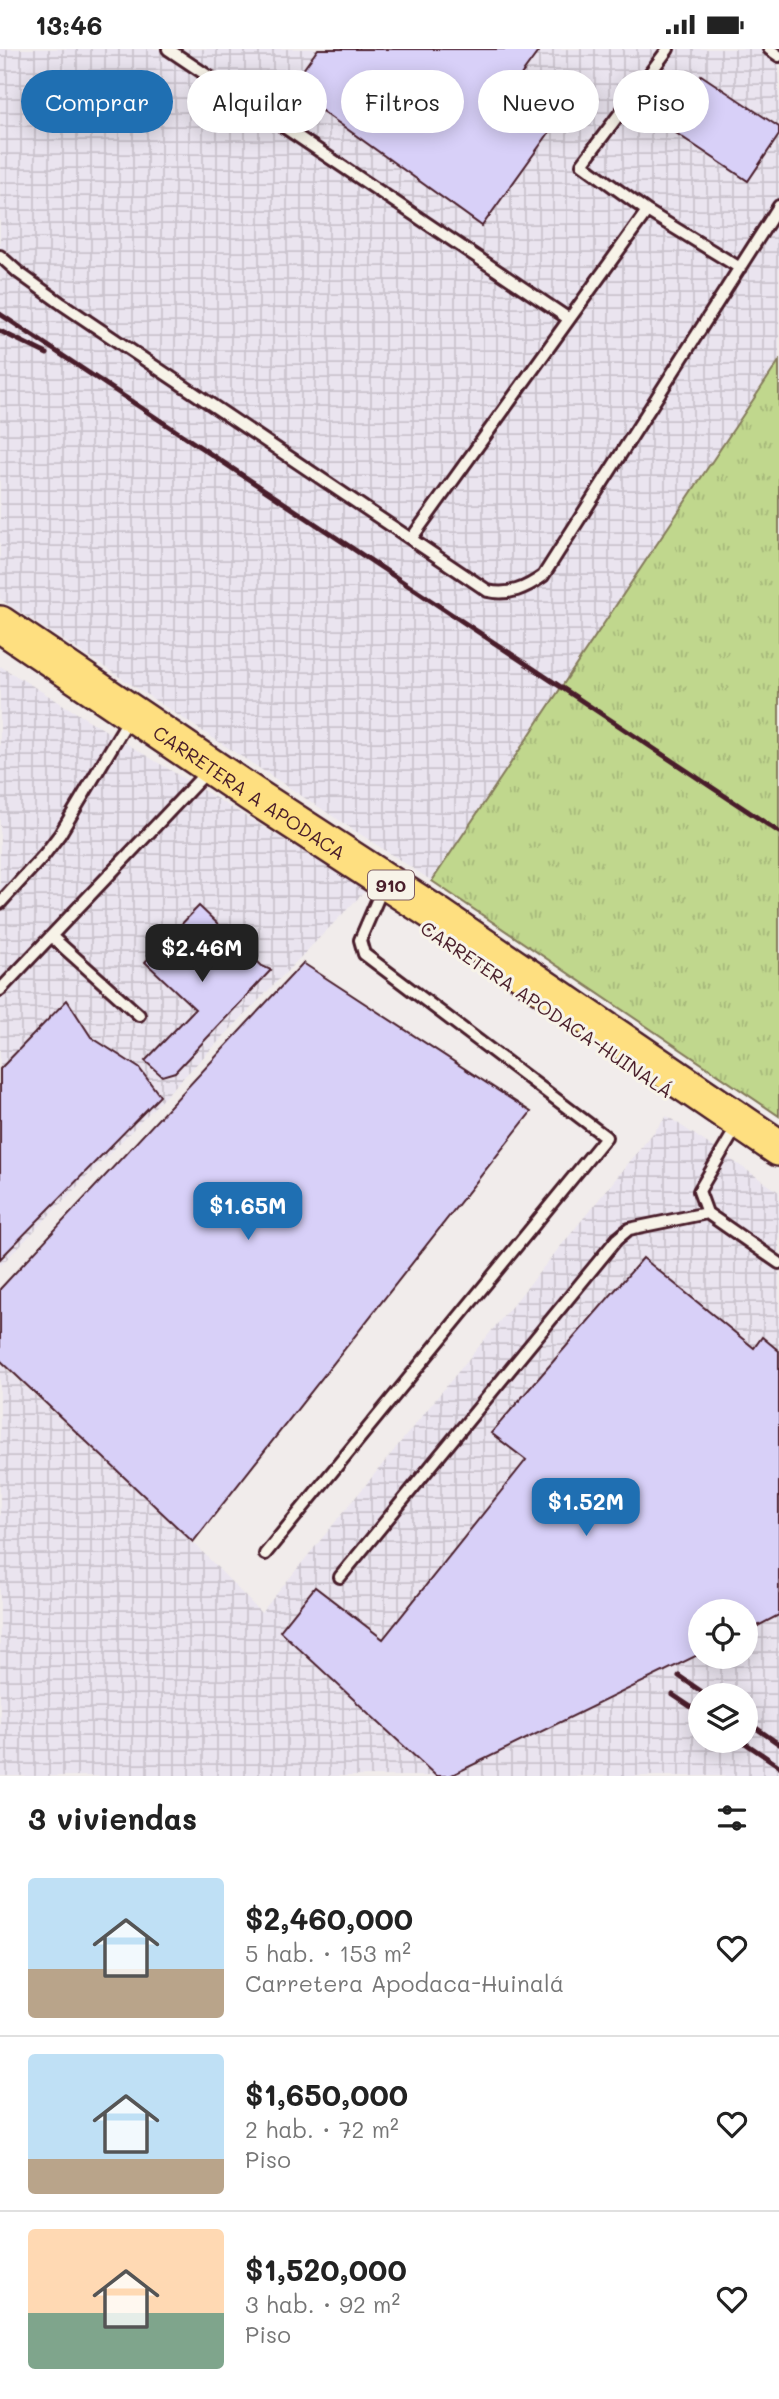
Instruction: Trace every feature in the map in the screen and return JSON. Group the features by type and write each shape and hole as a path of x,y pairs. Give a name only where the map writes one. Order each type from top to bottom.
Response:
{"main road":[{"name":"CARRETERA A APODACA","path":"0,624 242,788 439,916 779,1148"},
{"name":"CARRETERA APODACA-HUINALÁ","path":"0,645 779,1166"}],"lane":[{"path":"168,49 569,319"},
{"path":"668,49 582,164 647,211 740,268"},
{"path":"769,49 779,56"},
{"path":"0,256 62,305 488,591 499,593 530,585 543,576 779,206"},
{"path":"411,539 647,211"},
{"path":"3,895 44,855 60,834 124,727"},
{"path":"0,990 201,778"},
{"path":"265,1554 606,1137 364,954 359,940 379,896"},
{"path":"51,936 139,1015"},
{"path":"732,1135 699,1191 707,1213 779,1263"},
{"path":"341,1577 617,1239 629,1229 707,1213"}],"shaded area":[{"path":"0,49 779,49 779,361 432,881 0,599"},
{"path":"0,666 366,890 0,1266"},
{"path":"667,1116 779,1192 779,1776 0,1776 0,1363 193,1542 261,1613"}],"green space":[{"path":"779,361 779,1116 432,881"}],"building":[{"path":"318,49 540,49 525,70 478,70 478,133 549,133 482,226 353,133 464,133 464,70 341,70 341,125 327,115 327,70 303,70"},
{"path":"709,80 779,127 779,135 748,181 676,133 709,133"},
{"path":"199,906 262,966 271,970 175,1072 162,1076 145,1061 195,1009 145,962"},
{"path":"303,963 531,1112 193,1542 0,1360 0,1289"},
{"path":"67,1000 91,1037 139,1068 160,1096 0,1259 0,1069"},
{"path":"643,1258 754,1348 762,1337 779,1351 779,1615 758,1626 758,1599 688,1599 688,1660 450,1776 436,1776 280,1631 315,1587 383,1639 526,1460 491,1433"}],"railway":[{"path":"0,314 779,832"},
{"path":"0,331 47,354"},
{"path":"679,1676 689,1683"},
{"path":"673,1695 688,1705"},
{"path":"758,1729 779,1744"},
{"path":"758,1752 779,1766"}]}
